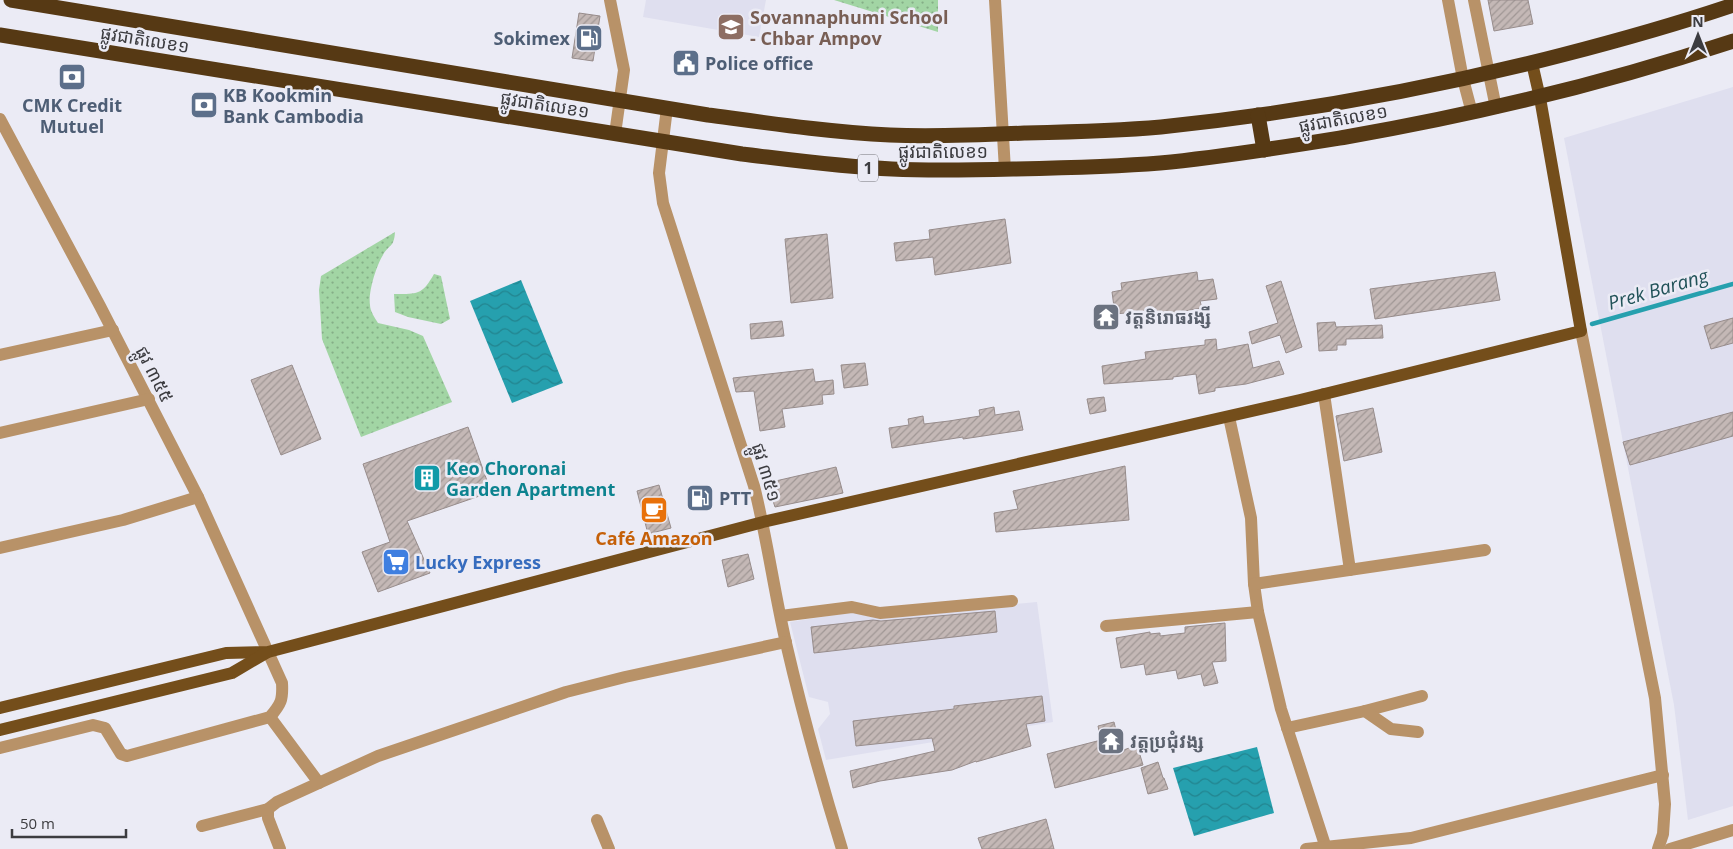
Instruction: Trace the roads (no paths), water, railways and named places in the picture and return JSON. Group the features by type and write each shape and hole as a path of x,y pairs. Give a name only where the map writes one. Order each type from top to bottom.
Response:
{"highway":[{"name":"ផ្លូវជាតិលេខ១","path":"11,0 667,108 822,130 890,135 965,136 1086,132 1160,127 1258,115 1398,92 1532,63 1621,39 1733,5"},
{"name":"ផ្លូវជាតិលេខ១","path":"0,35 662,142 824,164 893,170 1090,168 1264,150 1408,126 1540,98 1733,41"},
{"path":"1258,115 1264,150"}],"main road":[{"path":"0,708 226,653 268,652 763,522 1324,394 1581,331 1540,98 1532,63"},
{"path":"0,730 232,673 268,652"}],"street":[{"path":"610,0 624,70 615,134"},
{"path":"995,0 1005,170"},
{"path":"1448,0 1463,79 1472,113"},
{"path":"1474,0 1496,108"},
{"name":"ផ្លូវ ៣៥១","path":"667,108 659,172 663,203 754,486 763,522 786,642 842,849"},
{"name":"ផ្លូវ ៣៥៥","path":"0,119 149,399 198,497 282,683 283,694 280,705 270,717"},
{"path":"0,356 113,330"},
{"path":"1581,331 1655,698 1665,804 1663,834 1658,849"},
{"path":"1324,394 1350,570"},
{"path":"0,433 149,399"},
{"path":"1229,416 1251,518 1254,584 1258,612 1281,709 1318,849"},
{"path":"0,548 122,520 198,497"},
{"path":"1254,584 1485,550"},
{"path":"781,616 852,607 880,613 1012,601"},
{"path":"1106,626 1258,612"},
{"path":"202,826 268,809 277,802 378,756 566,692 625,677 786,642"},
{"path":"1287,728 1422,696"},
{"path":"1365,711 1391,729 1418,732"},
{"path":"0,748 93,725 105,728 121,754 127,756 270,717 319,783"},
{"path":"1306,849 1411,838 1662,775"},
{"path":"268,809 268,818 280,849"},
{"path":"596,820 609,849"},
{"path":"1670,849 1733,830"}],"water":[{"path":"521,280 563,383 512,403 470,301"},
{"path":"1257,747 1274,813 1194,836 1173,768"}],"waterway":[{"name":"Prek Barang","path":"1592,324 1733,284"}],"place":[{"name":"Sovannaphumi School - Chbar Ampov","path":"731,27"},
{"name":"Sokimex","path":"589,38"},
{"name":"Police office","path":"686,63"},
{"name":"CMK Credit Mutuel","path":"72,77"},
{"name":"KB Kookmin Bank Cambodia","path":"204,105"},
{"name":"វត្តនិរោធរង្សី","path":"1106,317"},
{"name":"Keo Choronai Garden Apartment","path":"427,478"},
{"name":"PTT","path":"700,498"},
{"name":"Café Amazon","path":"654,510"},
{"name":"Lucky Express","path":"396,562"},
{"name":"វត្តប្រជុំវង្ស","path":"1111,741"}]}
